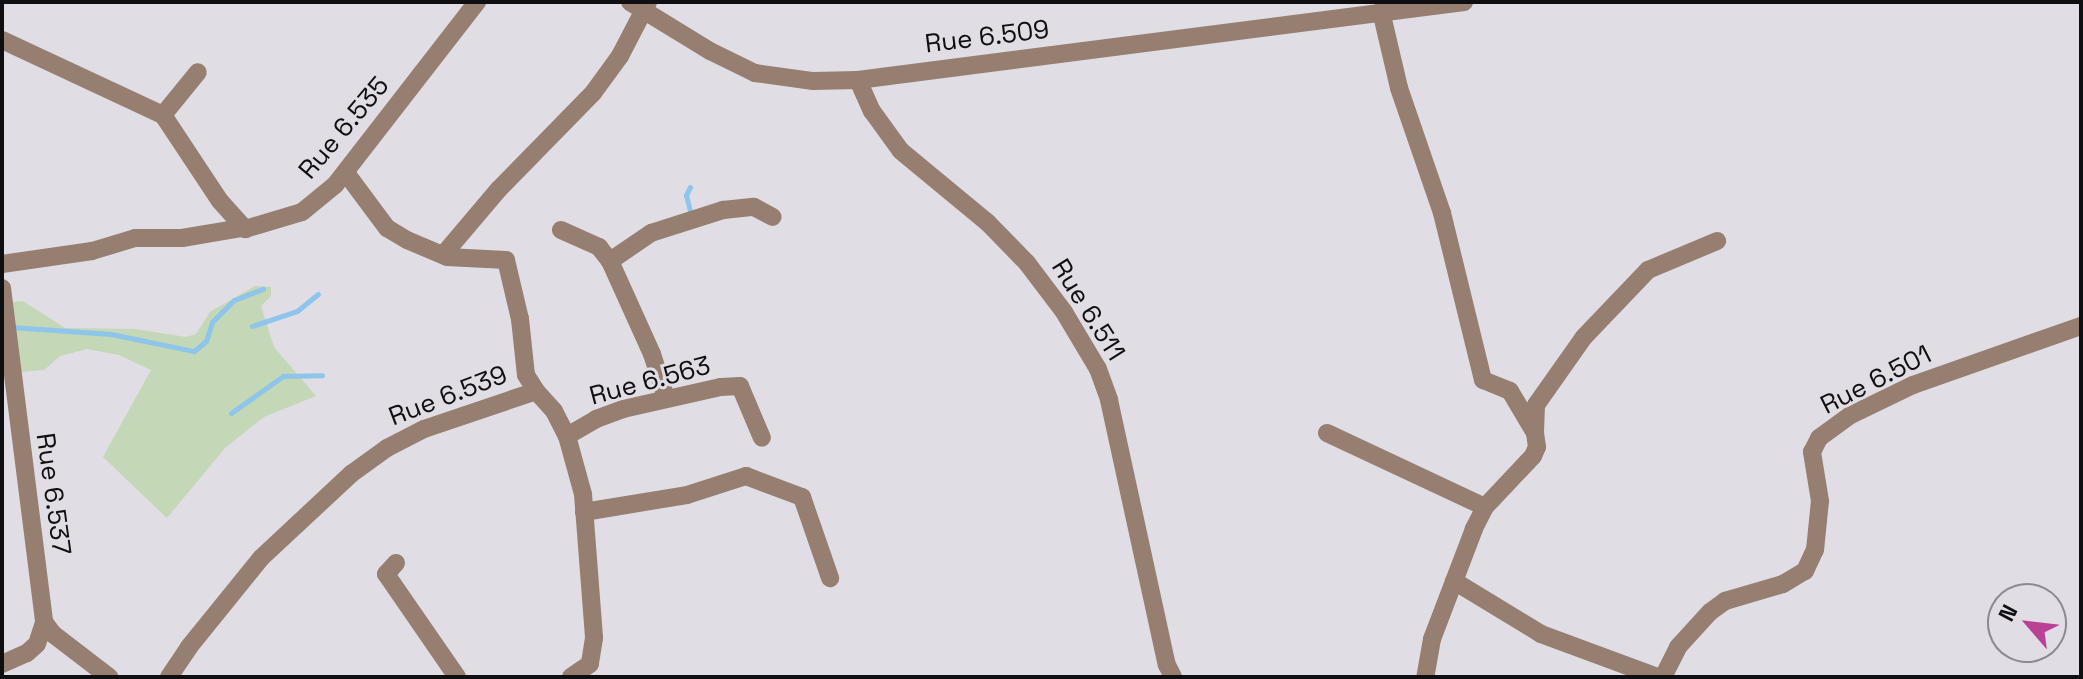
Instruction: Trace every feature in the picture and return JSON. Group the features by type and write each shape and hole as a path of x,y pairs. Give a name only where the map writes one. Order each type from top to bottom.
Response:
{"street":[{"name":"Rue 6.535","path":"2,264 92,251 135,238 182,238 242,228 286,220 302,212 346,173 477,2"},
{"name":"Rue 6.509","path":"640,5 710,51 755,73 791,80 858,80 1464,2"},
{"path":"443,255 499,189 593,93 620,56 640,5"},
{"path":"1381,11 1399,88 1442,213 1483,380 1510,391 1535,433"},
{"path":"2,40 163,115 242,228"},
{"path":"163,115 198,72"},
{"name":"Rue 6.511","path":"858,80 885,132 901,151 988,223 1027,263 1064,312 1091,357 1109,400 1167,665 1173,677"},
{"path":"346,173 387,228 443,255 505,259 509,264 520,319 526,375 536,391"},
{"path":"610,261 651,233 723,210 754,207 773,217"},
{"path":"561,230 599,247 610,261 652,354 666,398"},
{"path":"1425,677 1432,639 1485,507 1533,456 1536,405 1584,337 1648,270 1717,241"},
{"name":"Rue 6.537","path":"2,288 6,340 44,622"},
{"name":"Rue 6.501","path":"1660,677 1678,647 1710,612 1725,601 1783,584 1805,571 1815,550 1819,513 1812,452 1819,438 1851,415 1913,385 2081,326"},
{"name":"Rue 6.563","path":"567,436 596,419 666,398 740,386 762,438"},
{"name":"Rue 6.539","path":"169,677 189,647 261,558 351,474 387,448 424,429 536,391 554,411 567,436 584,512 593,654 590,664 571,677"},
{"path":"1327,433 1485,507"},
{"path":"584,512 687,495 746,476 802,497 830,578"},
{"path":"396,563 386,574 457,677"},
{"path":"1454,581 1541,634 1660,677"},
{"path":"2,664 27,653 37,644 44,622"},
{"path":"44,622 48,629 109,677"}],"green space":[{"path":"255,286 271,287 271,296 261,306 274,347 316,396 264,417 225,448 167,518 103,457 151,370 119,355 87,349 60,356 44,370 21,372 12,302 23,301 65,328 135,329 186,337 196,334 210,312"}],"waterway":[{"path":"690,187 686,195 691,215"},
{"path":"11,327 111,334 194,351 206,341 212,322 234,300 263,289"},
{"path":"252,326 297,311 318,294"},
{"path":"231,413 283,376 322,375"}]}
